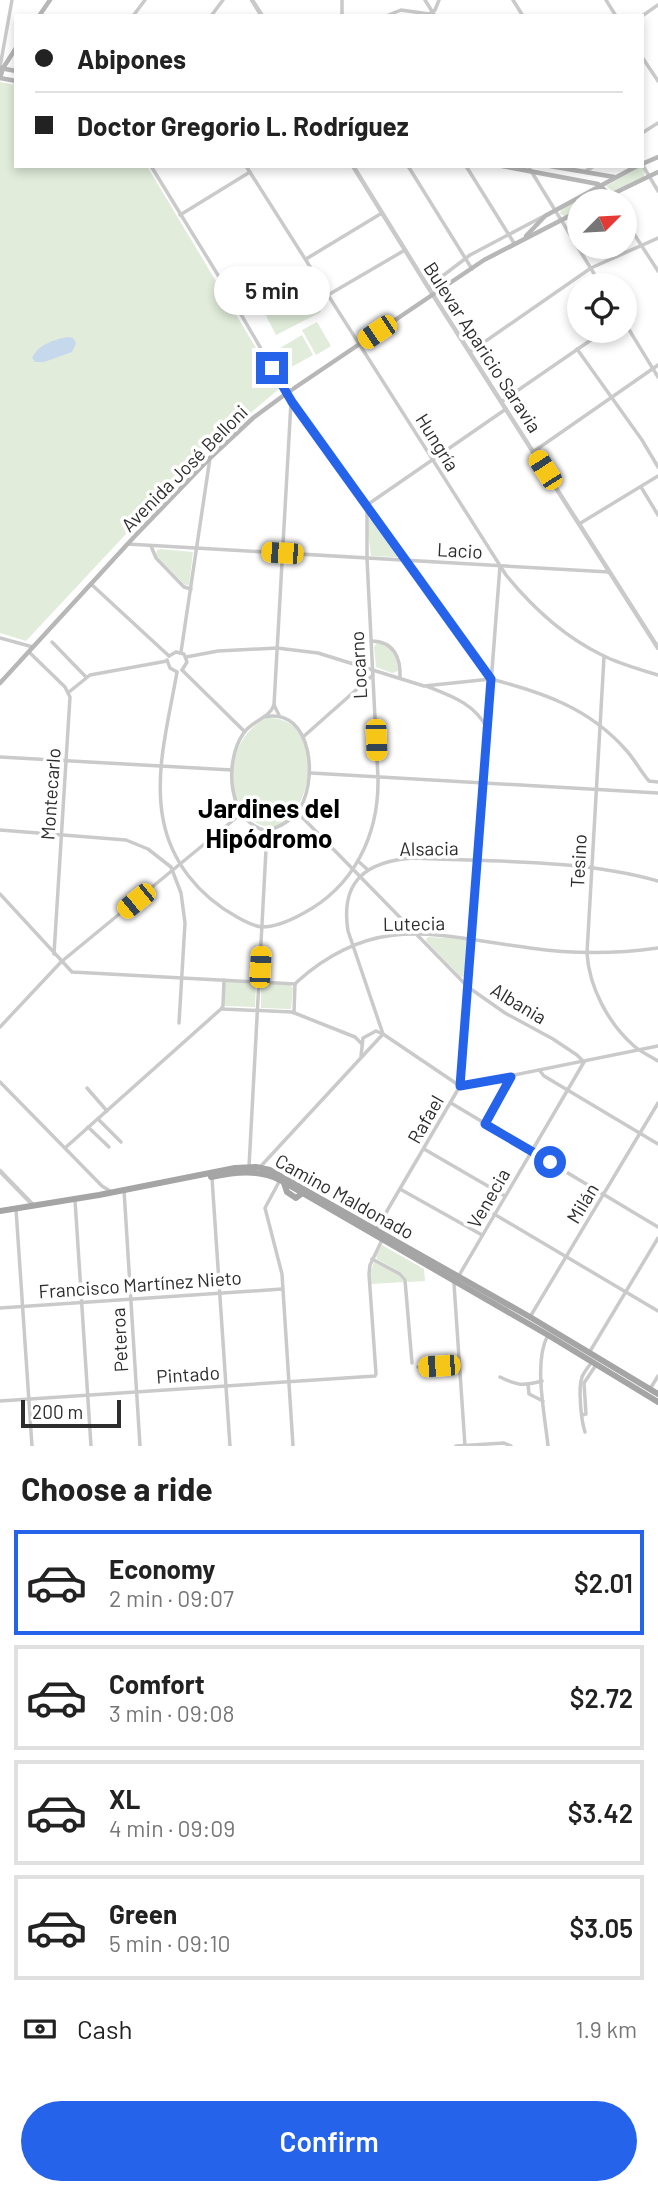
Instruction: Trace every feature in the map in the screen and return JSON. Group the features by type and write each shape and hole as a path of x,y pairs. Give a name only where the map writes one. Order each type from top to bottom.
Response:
{"main road":[{"path":"1,72 14,51"},
{"path":"562,168 614,177"},
{"name":"Avenida José Belloni","path":"523,239 544,217 633,168"},
{"path":"530,169 601,185 605,189"},
{"path":"622,189 658,172"},
{"name":"Avenida José Belloni","path":"0,683 127,544 210,458 253,418 286,393 472,269 514,243 567,217"},
{"name":"Camino Maldonado","path":"0,1211 260,1167 277,1172 382,1240 530,1317 658,1401"},
{"name":"Camino Maldonado","path":"212,1174 255,1172 282,1182 285,1190 293,1196 298,1198 305,1192"},
{"name":"Camino Maldonado","path":"305,1192 375,1230 548,1335 658,1394"}],"street":[{"path":"1,72 12,0"},
{"path":"425,0 434,14"},
{"path":"434,14 439,0"},
{"path":"391,14 401,10 420,14"},
{"path":"0,20 8,22"},
{"path":"644,60 658,81"},
{"path":"644,167 658,191"},
{"path":"152,168 286,393 491,679"},
{"name":"Hungría","path":"247,168 500,566 521,593 545,617 578,642 604,656 658,676"},
{"name":"Bulevar Aparicio Saravia","path":"354,168 657,645"},
{"path":"409,168 472,269"},
{"path":"467,168 514,243"},
{"path":"585,172 591,168"},
{"path":"530,169 594,273"},
{"path":"180,215 250,172"},
{"path":"306,259 382,213"},
{"name":"Avenida José Belloni","path":"428,287 465,258 544,217"},
{"path":"470,352 591,268 658,238"},
{"path":"637,240 658,271"},
{"path":"328,295 405,250"},
{"path":"501,402 587,343"},
{"path":"637,343 658,377"},
{"path":"578,349 658,467"},
{"path":"533,452 658,365"},
{"path":"274,705 264,717 244,731 235,752 232,770 234,794 242,813 255,826 267,831 282,825 297,812 307,793 311,774 303,737 291,723 280,716 274,705 292,402"},
{"path":"367,505 506,409"},
{"path":"181,652 210,458"},
{"path":"579,524 658,476"},
{"path":"641,487 658,515"},
{"name":"Locarno","path":"352,869 366,846 378,806 367,505"},
{"name":"Lacio","path":"134,537 142,544"},
{"name":"Lacio","path":"127,544 609,572"},
{"path":"151,546 156,558 184,587 191,589"},
{"path":"373,1031 383,1034 460,1086 500,566"},
{"path":"91,584 168,659 170,668 180,671 244,731"},
{"path":"0,638 31,650 69,692 86,677 168,659 174,652 181,652 186,657 187,664 180,671 162,767 162,815 167,836 179,864 194,884 213,902 248,923 262,927 308,911 322,901 352,869"},
{"path":"371,641 384,643 394,650 400,662 400,678"},
{"path":"52,642 86,677"},
{"path":"186,657 218,651 277,648 318,653 373,668 467,704 487,729"},
{"name":"Tesino","path":"604,656 587,953 591,979 603,1008 618,1029 639,1050 658,1061"},
{"path":"303,737 373,675"},
{"path":"424,686 491,679 537,691 554,698 600,726 626,750 649,781 658,782"},
{"name":"Montecarlo","path":"54,954 69,692"},
{"path":"264,717 280,716"},
{"path":"0,757 232,770"},
{"path":"311,774 658,793"},
{"name":"Albania","path":"297,812 468,987 506,1013 552,1038 584,1062"},
{"path":"0,1027 61,962 242,813"},
{"path":"0,830 114,838 135,843 159,857 173,870 184,909 185,929 179,1023"},
{"path":"249,1167 267,831"},
{"name":"Alsacia","path":"352,887 368,870 409,859 592,867 658,881"},
{"path":"358,861 368,870"},
{"path":"344,880 352,887 346,909 348,932 383,1034"},
{"path":"0,894 69,971 295,984 294,1013"},
{"name":"Lutecia","path":"295,984 352,944 377,936 416,934 472,939 531,949 587,953 658,948"},
{"path":"65,1147 221,1009 224,980"},
{"path":"221,1009 294,1013 355,1037 362,1044 370,1046"},
{"path":"355,1037 373,1031 376,1017"},
{"path":"260,1167 383,1034"},
{"path":"361,1057 366,1035"},
{"name":"Rafael","path":"375,1230 460,1086 658,1046"},
{"name":"Venecia","path":"457,1279 584,1062"},
{"path":"540,1071 568,1091 658,1144"},
{"path":"485,1124 511,1077"},
{"path":"0,1082 102,1186 113,1193"},
{"path":"87,1088 107,1111"},
{"path":"451,1103 658,1227"},
{"name":"Milán","path":"530,1317 658,1103"},
{"path":"98,1119 121,1142"},
{"path":"88,1127 109,1147"},
{"path":"424,1149 505,1196"},
{"path":"0,1171 35,1206"},
{"path":"212,1174 229,1446"},
{"path":"282,1182 264,1208 282,1274 293,1446"},
{"path":"99,1195 102,1186"},
{"path":"400,1189 482,1235"},
{"name":"Peteroa","path":"124,1190 139,1446"},
{"path":"75,1200 90,1446"},
{"path":"16,1209 32,1446"},
{"path":"494,1214 658,1311"},
{"path":"584,1432 581,1382 584,1374 626,1292 658,1238"},
{"path":"382,1240 372,1259 400,1274 405,1280 412,1363"},
{"name":"Pintado","path":"0,1401 373,1377 376,1374 369,1282 372,1259"},
{"path":"457,1279 454,1286 465,1446"},
{"name":"Francisco Martínez Nieto","path":"0,1308 282,1289"},
{"path":"548,1335 541,1350 542,1401 548,1446"},
{"path":"418,1367 459,1364"},
{"path":"650,1389 658,1376"},
{"path":"500,1377 515,1385 542,1381"},
{"path":"528,1384 529,1394 542,1401"},
{"path":"658,1401 658,1408"},
{"path":"456,1446 508,1445"}],"green space":[{"path":"0,82 14,85 14,168 148,168 280,388 197,458 26,641 0,633"},
{"path":"637,168 645,171 644,177 617,189 606,186"},
{"path":"567,206 567,215 560,214 561,209"},
{"path":"304,281 321,312 276,335 260,304"},
{"path":"317,322 331,346 316,355 302,330"},
{"path":"302,335 313,355 286,370 275,351"},
{"path":"373,518 399,553 397,557 371,556 367,523"},
{"path":"157,550 193,552 189,585 185,585 156,555"},
{"path":"377,643 387,646 394,653 398,671 392,673 376,667 374,647"},
{"name":"Jardines del Hipódromo","path":"267,718 290,724 304,740 308,761 306,785 298,806 285,822 268,827 250,818 240,807 232,779 233,764 245,737"},
{"path":"429,937 468,941 466,976 461,977 427,942"},
{"path":"225,982 256,984 255,1007 225,1006"},
{"path":"263,984 290,985 293,988 291,1009 261,1008"},
{"path":"382,1245 424,1269 425,1281 408,1282 402,1273 377,1259 376,1255"},
{"path":"374,1262 399,1275 404,1282 371,1284"}],"water":[{"path":"68,337 73,338 76,343 72,352 44,362 35,362 32,358 42,346"}],"district":[{"name":"Jardines del Hipódromo","path":"269,822"}],"route":[{"path":"272,368 292,402 491,679 460,1086 511,1077 485,1124 550,1162"}]}
